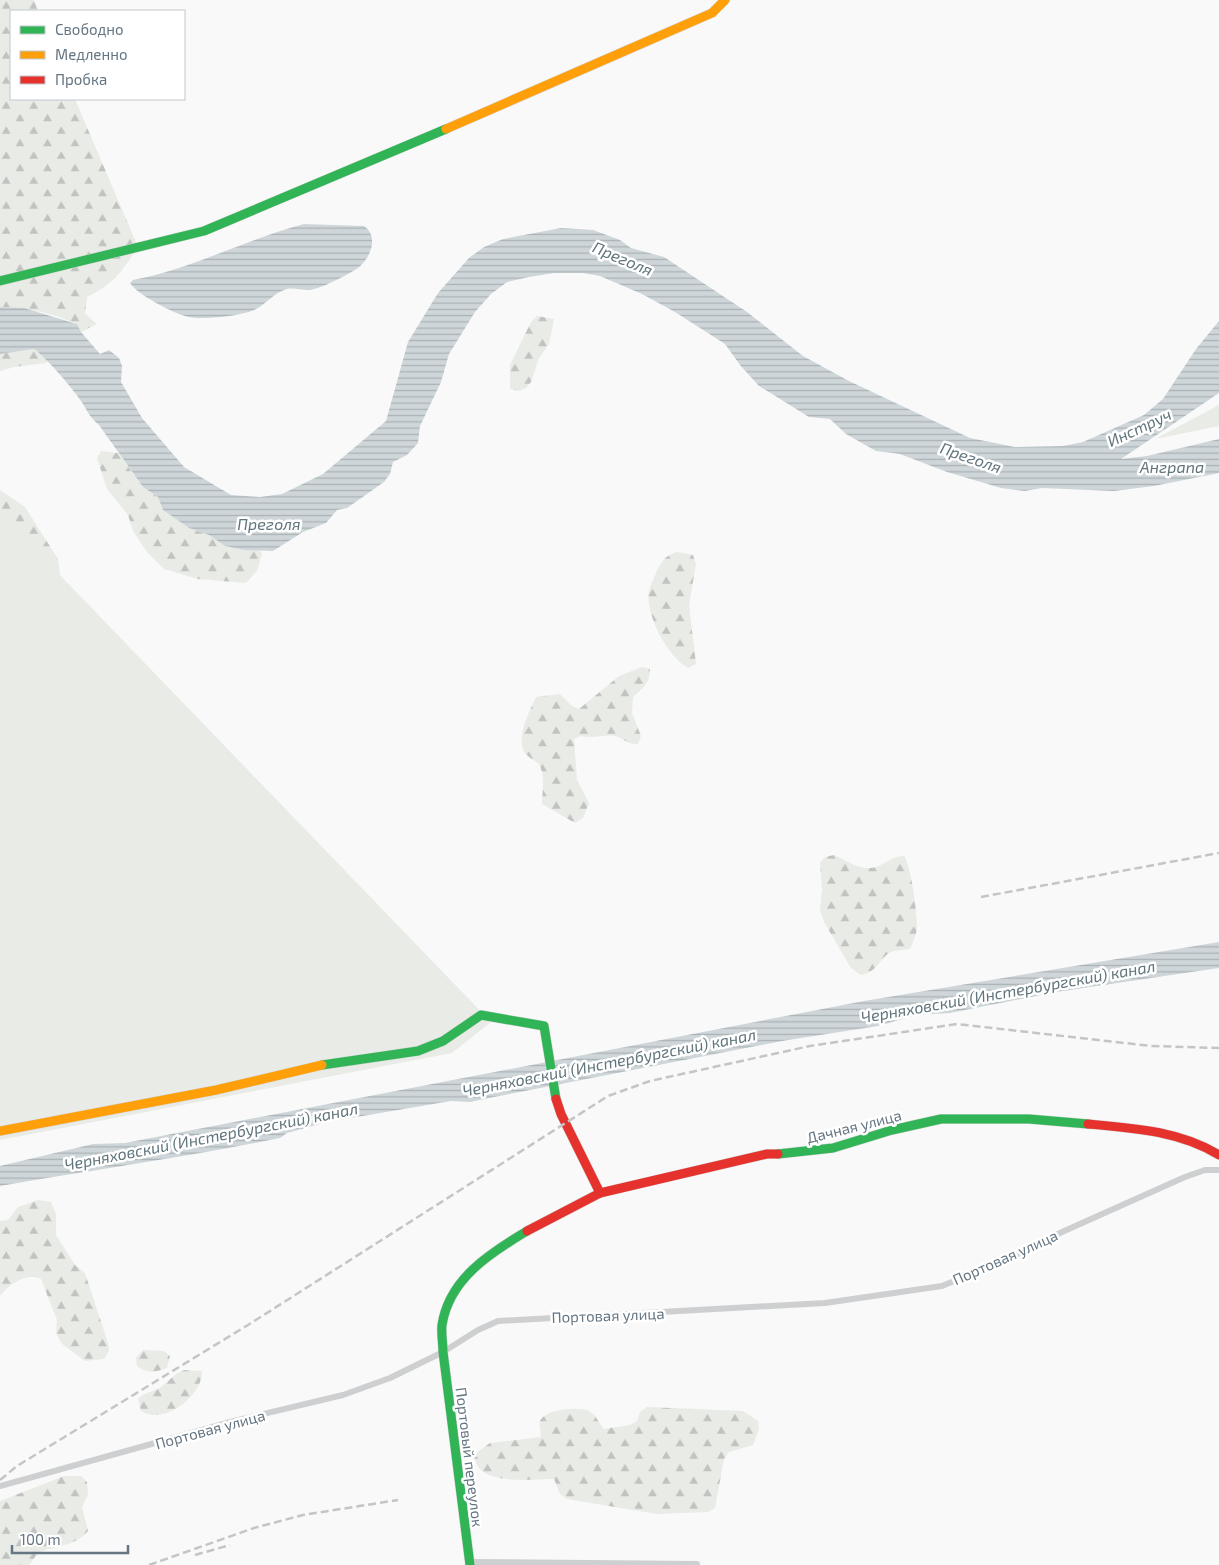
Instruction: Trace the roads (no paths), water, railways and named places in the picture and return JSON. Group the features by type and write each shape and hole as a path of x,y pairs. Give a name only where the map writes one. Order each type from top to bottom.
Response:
{"street":[{"path":"0,281 204,231 417,142 712,14 725,0"},
{"path":"0,1131 216,1090 304,1068 418,1051 443,1041 481,1015 544,1026 556,1098 565,1124 600,1193"},
{"name":"Дачная улица","path":"443,1352 442,1324 446,1308 453,1292 476,1264 512,1239 600,1193 767,1154 800,1153 833,1148 892,1130 941,1119 1029,1119 1126,1127 1170,1134 1206,1147 1219,1155"},
{"name":"Портовая улица","path":"0,1486 234,1422 343,1395 390,1378 443,1352 478,1330 498,1321 517,1318 825,1303 942,1286 1010,1258 1062,1232 1185,1178 1205,1170 1219,1170"},
{"name":"Портовый переулок","path":"443,1352 470,1564"},
{"path":"470,1564 697,1564"}],"water":[{"path":"304,224 364,226 371,235 372,247 370,253 358,268 324,286 310,290 287,289 276,294 260,307 250,312 221,317 200,318 179,314 147,298 130,283 133,280 176,269 282,230"},
{"name":"Преголя","path":"561,228 593,230 620,240 631,248 664,257 747,312 803,356 849,381 970,438 1015,447 1063,446 1083,442 1144,415 1163,399 1196,349 1219,321 1219,393 1121,459 1147,456 1219,439 1219,473 1154,486 1114,491 1042,488 1025,491 1001,488 947,472 900,454 876,451 846,434 830,419 809,417 759,386 740,365 725,344 675,312 642,294 600,276 583,273 554,273 507,282 491,294 475,312 449,354 441,382 420,426 418,443 407,455 393,462 390,474 384,482 347,508 337,510 326,523 303,532 273,551 244,550 225,546 209,535 189,528 163,510 158,497 143,487 74,391 39,353 34,349 0,354 0,307 24,308 77,324 81,332 100,354 109,350 119,358 122,366 121,382 142,418 184,467 231,495 260,497 282,494 323,474 386,421 408,342 438,293 469,258 484,247 503,239"},
{"name":"Черняховский (Инстербургский) канал","path":"1219,942 1219,968 1056,992 950,1013 916,1015 878,1026 782,1041 470,1102 451,1101 327,1122 287,1133 280,1138 245,1145 0,1186 0,1166 93,1144 125,1143 864,1001"}],"railway":[{"path":"981,897 1219,853"},
{"path":"0,1480 17,1466 248,1325 608,1096 650,1081 810,1046 957,1024 1151,1046 1219,1048"},
{"path":"149,1565 254,1528 303,1515 398,1500"},
{"path":"195,1555 230,1545"}],"water label":[{"name":"Инструч","path":"1139,427"},
{"name":"Анграпа","path":"1172,466"}]}
